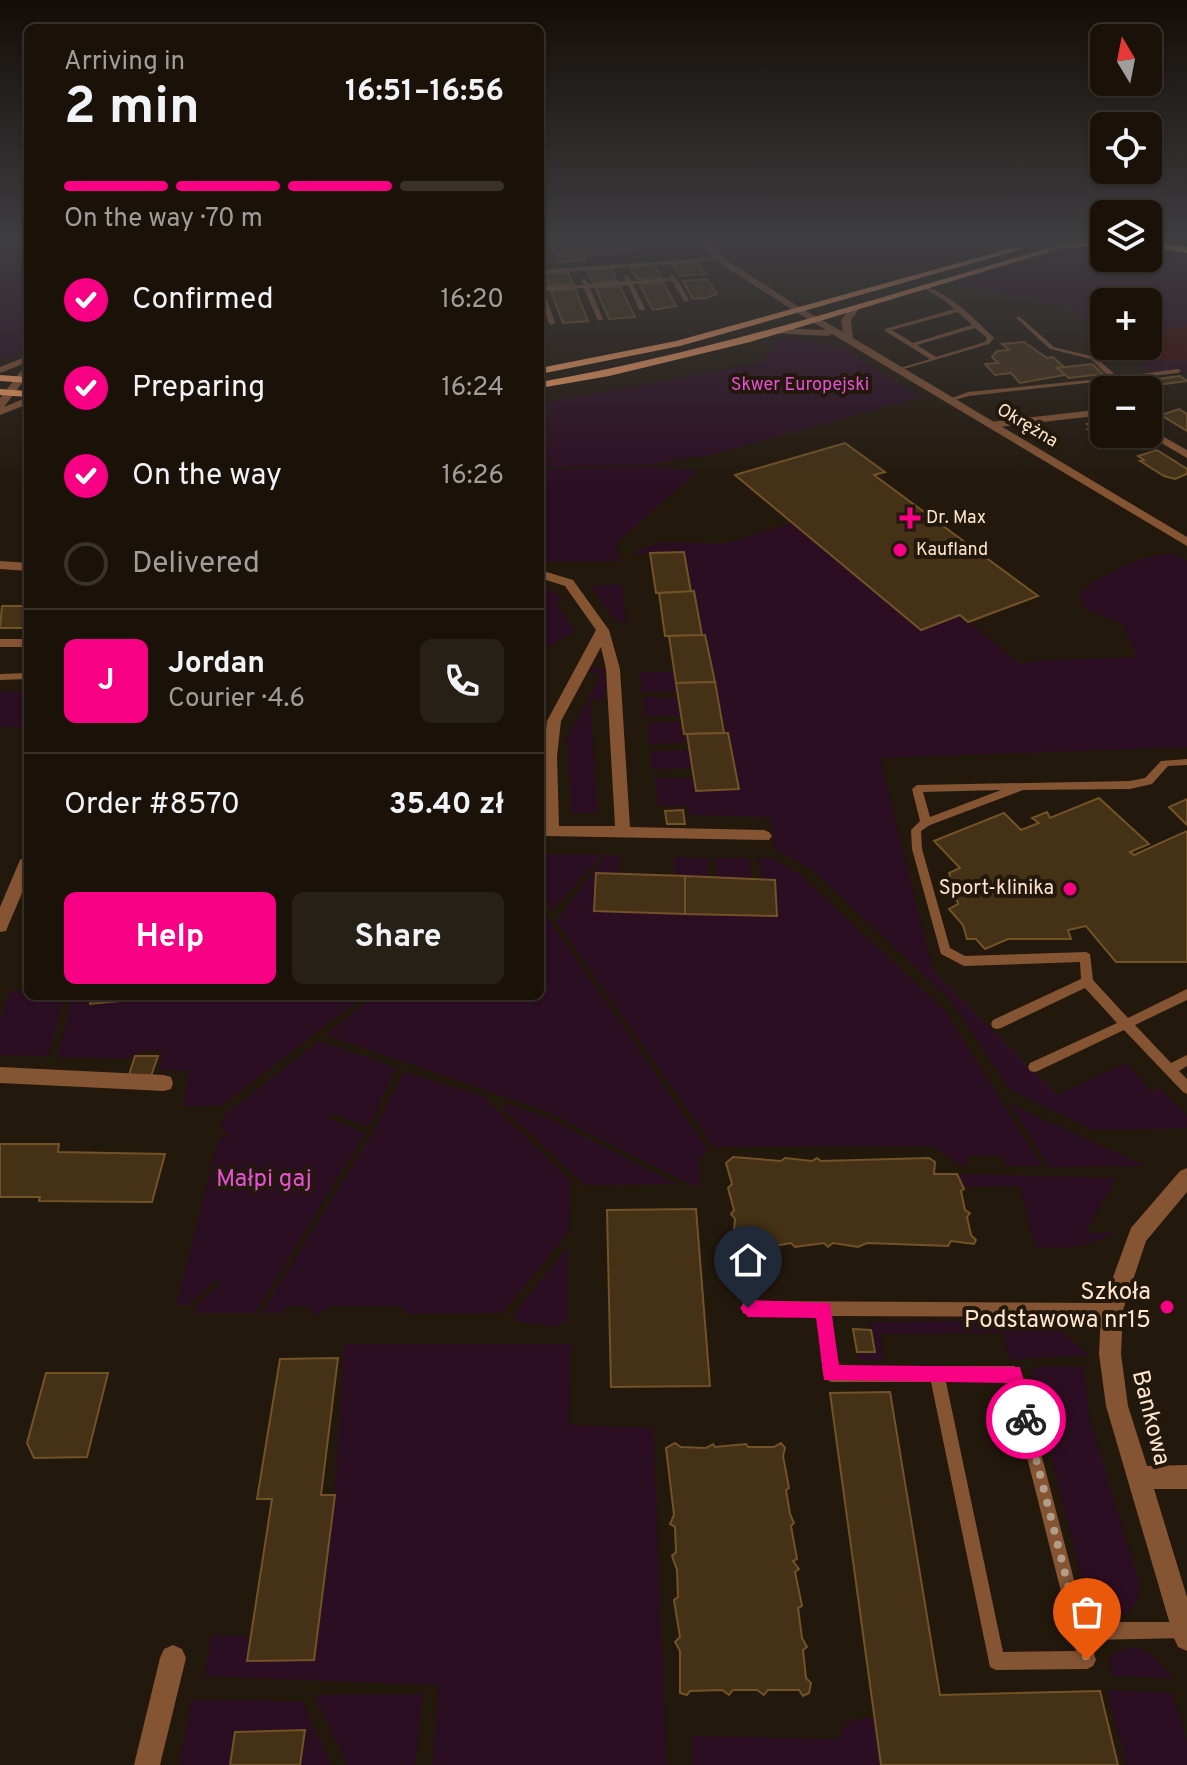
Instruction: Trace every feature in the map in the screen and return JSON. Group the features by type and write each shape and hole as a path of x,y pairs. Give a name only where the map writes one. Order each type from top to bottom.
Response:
{"main road":[{"path":"544,370 677,344 755,322"},
{"path":"544,384 657,363 806,322"},
{"path":"0,378 24,380"},
{"path":"4,392 24,396"}],"street":[{"name":"Okrężna","path":"819,322 1187,542"},
{"path":"846,322 848,340"},
{"name":"Okrężna","path":"774,331 814,330 848,340"},
{"path":"0,370 24,361"},
{"path":"0,405 4,392 24,380"},
{"path":"0,412 24,399"},
{"path":"990,425 1090,414"},
{"path":"1162,440 1187,455"},
{"path":"1170,445 1187,449"},
{"path":"0,565 24,567"},
{"path":"544,575 569,583 603,630 613,669 623,832"},
{"path":"603,630 554,721 550,756 551,832 764,836"},
{"path":"0,643 24,643"},
{"path":"0,926 24,869"},
{"path":"0,1075 164,1083"},
{"name":"Bankowa","path":"1186,1634 1111,1378 1112,1310 1138,1235 1187,1177"},
{"path":"1138,1478 1187,1477"},
{"path":"147,1765 173,1658"}],"lane":[{"path":"914,322 887,330 935,359"},
{"path":"899,370 987,343 991,338 974,322"},
{"path":"1024,322 1052,348 1093,358 1113,376"},
{"path":"912,345 977,325"},
{"path":"1139,376 1178,371"},
{"path":"949,401 968,394 1090,382"},
{"path":"0,677 24,676"},
{"path":"926,822 917,789 1130,785 1148,781 1165,763 1187,762"},
{"path":"1022,786 926,822 916,830 917,849 945,951 964,961 1086,957 1087,982 1187,1088"},
{"path":"997,1024 1087,982"},
{"path":"1034,1067 1187,994"},
{"path":"1170,1070 1187,1060"},
{"path":"748,1308 1112,1310"},
{"path":"824,1309 831,1374 937,1374 1014,1374 1087,1660 996,1661 937,1374"},
{"path":"1079,1631 1186,1634"}],"green space":[{"path":"0,322 24,322 24,343 14,357 0,359"},
{"path":"1162,322 1187,322 1187,372 1155,375 1137,360 1162,360"},
{"name":"Skwer Europejski","path":"783,336 844,349 920,397 711,455 652,464 544,468 544,403 762,362"},
{"path":"652,466 698,471 616,543 620,561 544,562 544,470"},
{"path":"793,523 920,629 960,615 1021,665 1030,661 1138,657 1120,622 1086,610 1079,597 1094,582 1134,562 1170,554 1187,561 1187,747 880,758 933,971 1057,1095 1126,1063 1152,1092 1160,1088 1187,1116 1187,1128 1092,1130 1009,1089 950,999 810,868 775,849 770,817 691,815 685,806 658,806 655,778 694,778 697,791 739,789 684,552 629,554 663,542 724,544"},
{"path":"622,584 626,622 616,622 591,586"},
{"path":"545,587 565,599 556,602 575,632 546,648"},
{"path":"595,667 605,670 606,699 590,700 598,813 572,813 567,738 601,675 588,671"},
{"path":"639,672 674,672 677,691 642,692"},
{"path":"24,691 24,727 0,727 0,692"},
{"path":"643,697 678,698 681,716 644,716"},
{"path":"682,722 689,742 650,744 647,723"},
{"path":"691,750 693,768 651,769 650,751"},
{"path":"544,854 602,855 552,911 544,890"},
{"path":"606,855 619,856 619,874 596,874 594,911 777,916 775,880 762,879 758,858 773,859 800,875 944,1010 1042,1166 1006,1166 1003,1156 966,1156 968,1166 959,1165 933,1146 714,1147 556,921"},
{"path":"674,857 707,858 709,877 674,876"},
{"path":"715,858 749,858 751,878 717,877"},
{"path":"544,909 709,1151 698,1160 700,1185 692,1185 546,1111 326,1035 368,1000 544,1000"},
{"path":"24,989 24,1000 64,1000 48,1056 0,1055 0,1018 11,991"},
{"path":"71,1000 90,1000 90,1004 130,1000 359,1000 221,1106 183,1106 189,1071 159,1070 162,1050 140,1052 128,1059 58,1057"},
{"name":"Małpi gaj","path":"319,1041 396,1068 369,1127 334,1114 328,1118 365,1133 255,1313 194,1313 197,1304 221,1284 216,1280 188,1305 176,1305 219,1138 227,1137 228,1132 221,1131 225,1115"},
{"path":"404,1072 482,1096 571,1181 569,1232 502,1313 407,1314 401,1306 329,1306 322,1313 313,1314 308,1306 288,1306 281,1313 262,1313 373,1132"},
{"path":"508,1104 546,1117 677,1184 585,1185 503,1108"},
{"path":"1010,1104 1145,1166 1049,1167"},
{"path":"957,1174 1116,1178 1085,1233 1115,1232 1076,1246 1035,1247 1020,1186 960,1187"},
{"path":"568,1247 568,1317 557,1327 515,1321 515,1312"},
{"path":"1031,1320 1062,1332 1089,1355 1010,1360 1003,1333 880,1334 884,1361 859,1360 857,1352 875,1351 870,1322"},
{"path":"344,1344 571,1344 569,1425 653,1428 667,1765 432,1765 439,1685 205,1676 211,1635 250,1636 247,1660 314,1659 335,1495"},
{"path":"1084,1366 1089,1418 1140,1585 1137,1601 1127,1613 1108,1611 1085,1592 1032,1377 1034,1367"},
{"path":"1135,1647 1150,1653 1174,1678 1112,1676 1110,1659 1115,1652"},
{"path":"1107,1690 1172,1693 1187,1741 1187,1765 1127,1765"},
{"path":"423,1694 415,1765 347,1765 314,1695"},
{"path":"192,1700 302,1701 331,1765 300,1765 305,1731 236,1732 230,1765 179,1765"},
{"path":"875,1717 881,1765 692,1765 692,1736 838,1739 849,1721"}],"shaded area":[{"path":"1187,325 1187,360 1160,360 1162,331"}],"building":[{"path":"1024,342 1047,358 1053,357 1064,367 1057,368 1065,375 1020,383 1011,373 995,375 985,364 998,363 992,357 997,351 1009,350 1002,344"},
{"path":"1092,364 1103,374 1069,378 1057,368"},
{"path":"1180,376 1187,381 1162,384 1162,378"},
{"path":"1179,409 1187,414 1187,431 1162,416"},
{"name":"Kaufland","path":"845,443 885,472 874,475 1038,596 968,622 960,615 921,630 735,475"},
{"path":"1157,450 1187,469 1187,474 1175,479 1164,476 1140,461 1144,460 1138,456"},
{"path":"684,552 691,592 656,593 650,553"},
{"path":"694,591 702,635 665,636 659,593"},
{"path":"2,606 24,606 24,628 0,628"},
{"path":"705,635 715,682 676,683 669,636"},
{"path":"715,682 724,733 684,734 676,683"},
{"path":"728,733 739,789 696,791 687,734"},
{"name":"Sport-klinika","path":"1099,798 1149,844 1130,852 1134,855 1187,831 1187,962 1116,962 1086,926 1068,930 1071,939 1008,939 985,949 976,939 967,939 963,925 949,909 958,904 949,873 960,868 934,841 1004,813 1021,830 1039,823 1032,818 1047,812 1050,818"},
{"path":"1187,799 1187,825 1169,807"},
{"path":"683,810 685,824 667,824 665,811"},
{"path":"596,873 685,876 685,914 594,911"},
{"path":"685,876 775,880 777,916 685,914"},
{"path":"90,1000 131,1000 90,1004"},
{"path":"135,1056 158,1056 151,1076 129,1075"},
{"path":"0,1144 59,1144 58,1152 165,1154 152,1202 39,1201 40,1197 0,1197"},
{"path":"733,1157 781,1161 785,1158 812,1161 817,1158 821,1161 929,1158 935,1162 934,1174 957,1174 964,1189 961,1191 965,1210 970,1213 967,1217 971,1235 976,1240 974,1244 951,1241 948,1246 867,1243 858,1247 833,1243 828,1247 824,1243 795,1247 791,1243 769,1247 743,1243 737,1247 733,1242 735,1219 731,1214 734,1210 728,1188 732,1184 726,1163"},
{"path":"696,1209 710,1386 611,1387 607,1210"},
{"path":"853,1329 871,1330 875,1352 857,1352"},
{"path":"338,1358 321,1495 335,1495 314,1660 247,1661 272,1499 257,1499 280,1359"},
{"path":"46,1373 108,1373 87,1457 34,1458 27,1443"},
{"path":"890,1392 940,1695 1100,1691 1118,1765 881,1765 830,1393"},
{"path":"675,1443 681,1447 706,1448 713,1444 715,1447 746,1444 748,1447 774,1447 781,1443 785,1448 783,1456 789,1488 786,1490 794,1523 791,1526 797,1559 793,1561 799,1569 795,1572 802,1606 798,1608 802,1638 807,1647 803,1650 806,1678 811,1683 809,1693 803,1696 799,1690 768,1690 764,1695 757,1690 733,1690 729,1695 722,1690 690,1691 687,1695 680,1693 680,1651 675,1642 680,1637 674,1600 678,1597 677,1570 672,1556 676,1552 675,1527 670,1524 674,1515 666,1448"},
{"path":"305,1730 300,1765 230,1765 235,1732"}],"way so far":[{"path":"1026,1419 1087,1660"}],"place":[{"name":"Dr. Max","path":"910,518"},
{"name":"Kaufland","path":"900,550"},
{"name":"Sport-klinika","path":"1070,889"},
{"name":"Szkoła Podstawowa nr15","path":"1167,1307"}],"route":[{"path":"748,1308 824,1309 831,1374 1014,1374 1026,1419"}]}
